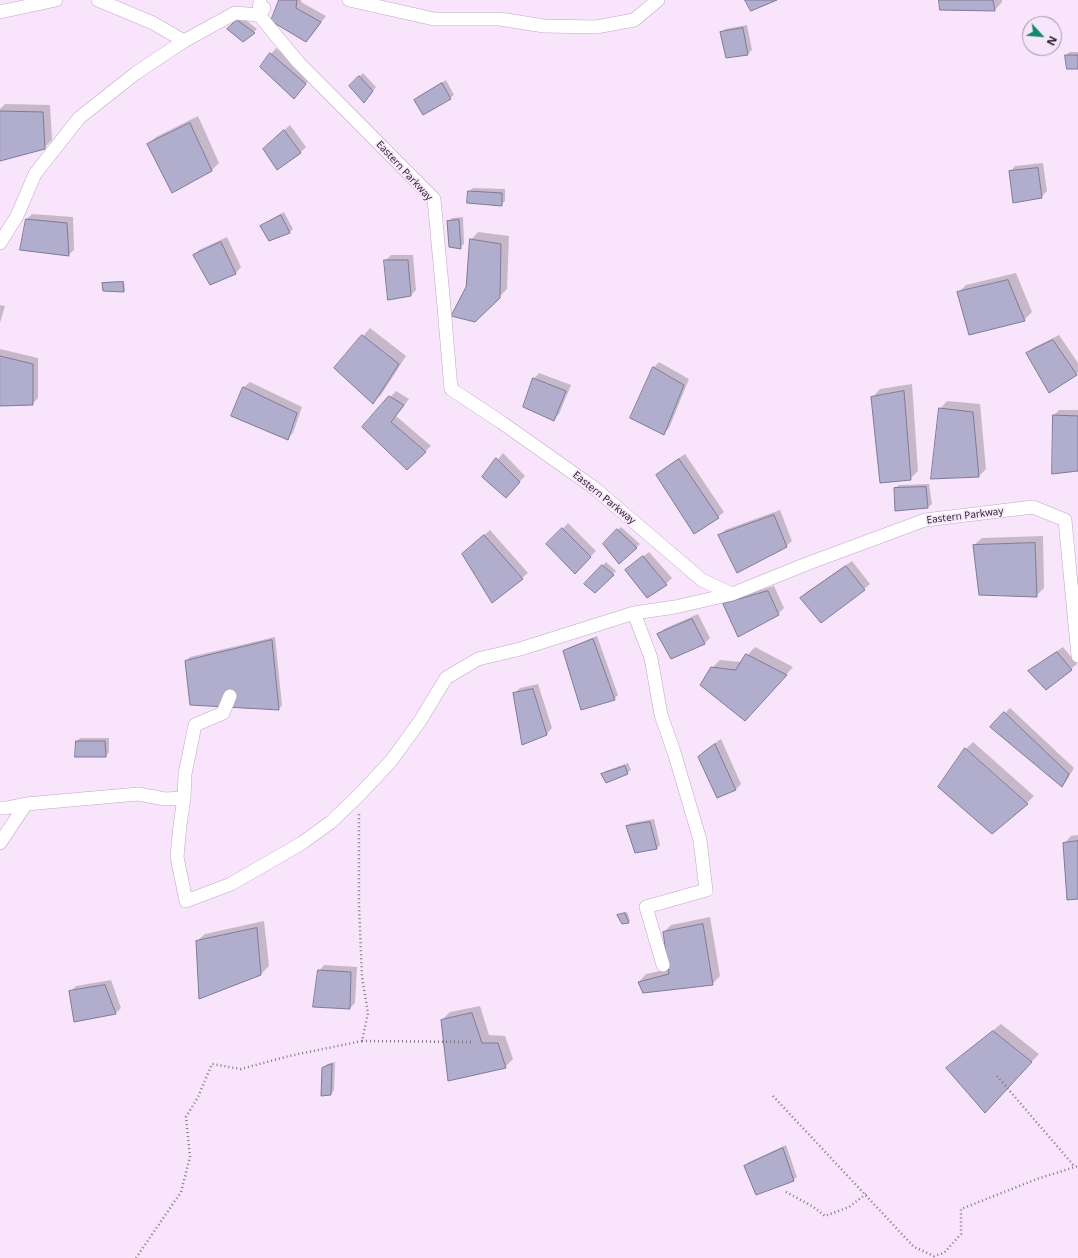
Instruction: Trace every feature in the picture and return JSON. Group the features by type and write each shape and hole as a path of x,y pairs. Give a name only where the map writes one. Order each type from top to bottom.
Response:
{"street":[{"path":"0,12 56,0"},
{"path":"98,0 153,23 184,41"},
{"path":"259,15 260,0"},
{"path":"259,15 268,0"},
{"path":"349,0 434,19 500,18 544,26 596,27 634,20 658,0"},
{"path":"0,243 17,216 35,174 79,118 136,72 184,41 235,13 259,15"},
{"name":"Eastern Parkway","path":"259,15 298,62 434,199 451,389 501,422 593,487 702,580 732,594 809,563 925,520 1034,507 1066,520 1078,656"},
{"path":"230,696 223,713 195,725 185,774 184,798 177,857 186,901 231,884 302,843 331,822 391,761 420,721 446,678 478,659 520,649 634,613 675,607 732,594"},
{"path":"634,613 650,658 661,715 674,752 700,840 706,890 646,908 663,965"},
{"path":"0,808 26,804 138,794 165,799 184,798"},
{"path":"0,843 26,804"}],"path":[{"path":"359,795 359,906 362,978 368,1013 362,1040"},
{"path":"136,1258 181,1192 190,1157 186,1117 198,1097 212,1064 241,1069 289,1056 362,1040 472,1042"},
{"path":"773,1096 914,1247 934,1256 944,1253 961,1234 961,1209 1036,1179 1076,1167 997,1076"},
{"path":"786,1192 812,1206 825,1216 849,1206 866,1194"}],"building":[{"path":"279,0 297,0 296,8 321,22 306,42 271,21"},
{"path":"745,0 777,0 751,11"},
{"path":"939,0 993,0 995,11 940,10"},
{"path":"237,20 255,33 243,42 227,29"},
{"path":"743,28 748,55 726,58 720,32"},
{"path":"270,53 306,84 294,99 260,67"},
{"path":"1065,55 1078,55 1078,69 1067,69"},
{"path":"359,76 373,91 364,103 349,86"},
{"path":"442,83 451,99 423,115 414,100"},
{"path":"0,111 43,112 45,149 0,161"},
{"path":"190,123 212,171 172,193 147,144"},
{"path":"284,130 301,153 277,170 263,149"},
{"path":"1038,168 1042,198 1013,203 1009,171"},
{"path":"468,191 502,193 502,206 467,203"},
{"path":"281,215 290,233 269,241 260,226"},
{"path":"26,219 67,223 69,256 20,250"},
{"path":"459,220 461,249 449,247 447,221"},
{"path":"470,239 501,244 500,298 475,322 451,316 466,287"},
{"path":"221,242 236,274 210,285 193,255"},
{"path":"384,260 408,260 411,296 388,300"},
{"path":"1008,280 1025,321 969,335 957,292"},
{"path":"123,282 124,292 103,291 102,283"},
{"path":"362,335 399,364 373,404 334,368"},
{"path":"1053,340 1077,375 1049,393 1026,353"},
{"path":"0,356 33,364 33,405 0,406"},
{"path":"653,367 684,385 664,435 630,418"},
{"path":"533,378 566,391 554,421 523,407"},
{"path":"243,387 297,413 288,440 231,416"},
{"path":"904,391 911,480 880,483 871,397"},
{"path":"389,396 404,405 391,422 426,452 407,470 362,427"},
{"path":"939,408 973,412 979,477 931,479"},
{"path":"1053,415 1078,416 1078,471 1052,474"},
{"path":"496,458 520,482 506,498 482,477"},
{"path":"679,459 719,518 694,534 656,475"},
{"path":"926,487 928,508 895,511 894,488"},
{"path":"774,515 787,547 737,573 718,535"},
{"path":"562,528 591,557 575,574 546,544"},
{"path":"617,529 637,548 619,564 603,544"},
{"path":"484,535 523,579 492,603 462,554"},
{"path":"1035,543 1037,597 979,595 973,545"},
{"path":"643,556 667,585 647,598 625,570"},
{"path":"602,565 614,575 595,593 584,584"},
{"path":"846,566 865,590 821,623 800,598"},
{"path":"768,591 779,615 738,637 723,604"},
{"path":"692,619 705,644 671,659 657,634"},
{"path":"593,639 615,700 581,710 563,651"},
{"path":"272,640 279,710 190,705 185,661"},
{"path":"1057,652 1072,670 1046,690 1028,671"},
{"path":"746,654 787,675 745,721 700,685 711,667 735,670"},
{"path":"533,689 547,735 522,745 513,693"},
{"path":"1004,712 1069,774 1062,787 990,727"},
{"path":"76,741 105,741 106,757 75,757"},
{"path":"715,744 736,790 717,798 698,757"},
{"path":"965,748 1028,804 992,834 938,787"},
{"path":"625,766 628,774 606,783 601,774"},
{"path":"650,822 657,849 635,853 626,826"},
{"path":"1078,841 1078,899 1067,900 1063,843"},
{"path":"625,913 629,923 622,924 617,915"},
{"path":"703,924 713,985 643,993 638,982 669,974 663,932"},
{"path":"257,928 261,975 199,999 196,941"},
{"path":"318,970 351,972 350,1009 313,1007"},
{"path":"105,985 116,1014 74,1022 69,991"},
{"path":"472,1013 482,1043 498,1043 506,1068 448,1081 441,1020"},
{"path":"993,1031 1032,1062 985,1113 946,1068"},
{"path":"332,1064 331,1095 321,1096 322,1068"},
{"path":"783,1148 794,1181 756,1195 744,1166"}]}
